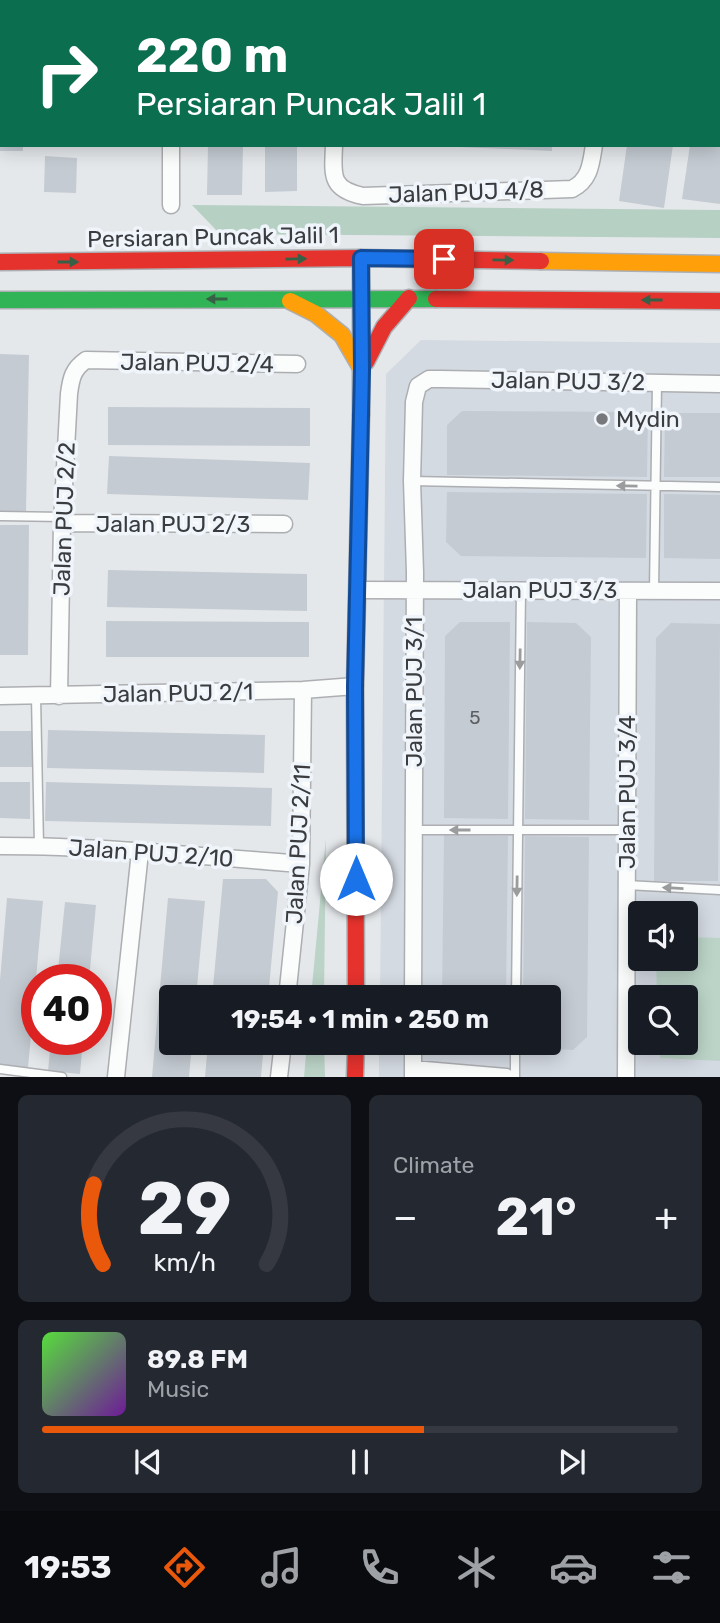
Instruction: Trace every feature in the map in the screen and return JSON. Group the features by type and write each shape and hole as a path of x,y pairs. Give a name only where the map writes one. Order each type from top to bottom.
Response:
{"main road":[{"name":"Persiaran Puncak Jalil 1","path":"0,262 361,258 720,264"},
{"path":"356,985 355,686 359,590 361,258"},
{"path":"285,298 316,314 342,335 362,370"},
{"path":"362,370 386,321 409,298"},
{"path":"0,300 409,298 720,301"},
{"path":"355,1077 356,1055"}],"street":[{"path":"171,147 171,205"},
{"name":"Jalan PUJ 4/8","path":"334,147 333,172 336,183 351,193 363,196 572,189 581,184 588,175 594,147"},
{"name":"Jalan PUJ 2/2","path":"59,696 62,520 71,380 76,367 86,360 98,361"},
{"name":"Jalan PUJ 2/4","path":"98,361 297,365"},
{"name":"Jalan PUJ 3/2","path":"418,386 429,379 720,384"},
{"name":"Jalan PUJ 3/1","path":"413,985 412,481 414,402 418,386"},
{"name":"Jalan PUJ 2/3","path":"62,520 284,524"},
{"name":"Jalan PUJ 3/3","path":"359,590 720,591"},
{"name":"Jalan PUJ 3/4","path":"626,1077 628,591"},
{"name":"Jalan PUJ 2/1","path":"0,696 303,690 355,686"},
{"name":"Jalan PUJ 2/11","path":"288,985 301,864 303,690"},
{"name":"Jalan PUJ 2/10","path":"0,846 140,852 301,864"},
{"path":"116,1077 140,852"},
{"path":"279,1077 282,1055"},
{"path":"413,1055 413,1073 506,1077"}],"lane":[{"path":"654,591 657,383"},
{"path":"412,481 720,487"},
{"path":"0,516 62,520"},
{"path":"516,985 521,590"},
{"path":"36,696 39,846"},
{"path":"414,830 626,830"},
{"path":"626,885 720,890"},
{"path":"515,1055 515,1077"},
{"path":"0,1069 62,1077"}],"shaded area":[{"path":"421,340 720,343 720,1077 379,1077 379,1055 561,1055 561,985 380,985 386,374"}],"green space":[{"path":"192,205 720,210 720,238 220,234"},
{"path":"326,838 324,985 312,985"},
{"path":"698,937 720,938 720,1061 660,1058 660,1055 698,1055 698,985 657,985 656,971 698,971"},
{"path":"306,1055 324,1055 325,1077 304,1077"}],"building":[{"path":"0,147 23,147 23,151 0,151"},
{"path":"208,147 243,147 242,195 207,195"},
{"path":"265,147 297,147 297,191 265,192"},
{"path":"459,147 552,147 552,151"},
{"path":"627,147 673,147 664,208 619,201"},
{"path":"690,147 720,147 720,204 682,199"},
{"path":"45,156 77,158 76,193 44,192"},
{"path":"0,354 29,355 26,513 0,512"},
{"path":"108,407 310,408 310,446 108,445"},
{"path":"462,411 648,412 647,477 447,475 447,425"},
{"path":"665,413 720,413 720,477 664,477"},
{"path":"109,456 310,463 308,500 107,494"},
{"path":"447,492 647,494 646,558 461,556 446,542"},
{"path":"664,494 720,495 720,559 664,558"},
{"path":"0,525 29,525 28,655 0,655"},
{"path":"108,570 307,574 307,611 107,607"},
{"path":"106,621 309,622 309,657 106,657"},
{"path":"460,622 510,622 508,819 444,818 445,636"},
{"path":"527,622 576,623 591,637 589,820 525,819"},
{"path":"671,623 720,624 718,881 654,881 656,638"},
{"path":"48,730 265,735 264,773 47,768"},
{"path":"0,731 32,731 32,767 0,767"},
{"path":"0,782 30,782 30,819 0,818"},
{"path":"46,782 272,788 271,826 45,821"},
{"path":"444,835 508,836 506,985 442,985"},
{"path":"525,836 589,837 587,1037 573,1050 561,1049 561,985 523,985"},
{"path":"223,879 266,879 278,892 269,985 213,985"},
{"path":"7,898 43,901 37,964 21,964 21,1055 29,1055 28,1068 0,1066 0,980"},
{"path":"168,898 205,901 197,985 160,985"},
{"path":"65,902 96,905 90,964 59,964"},
{"path":"159,999 159,1055 191,1055 189,1077 152,1077"},
{"path":"50,1055 82,1055 80,1074 48,1071"},
{"path":"207,1055 263,1055 261,1077 205,1077"}],"traffic: fast":[{"path":"361,258 361,415"},
{"path":"0,300 436,299"}],"traffic: slow":[{"path":"541,261 720,264"},
{"path":"290,301 316,314 342,335 361,368"}],"traffic: jam":[{"path":"0,262 361,258 541,261"},
{"path":"366,362 384,327 409,298"},
{"path":"436,299 720,301"},
{"path":"356,985 355,686 361,415"},
{"path":"355,1077 356,1055"}],"place":[{"name":"Mydin","path":"602,419"}],"route":[{"path":"356,879 355,686 359,590 361,258 444,259"}]}
